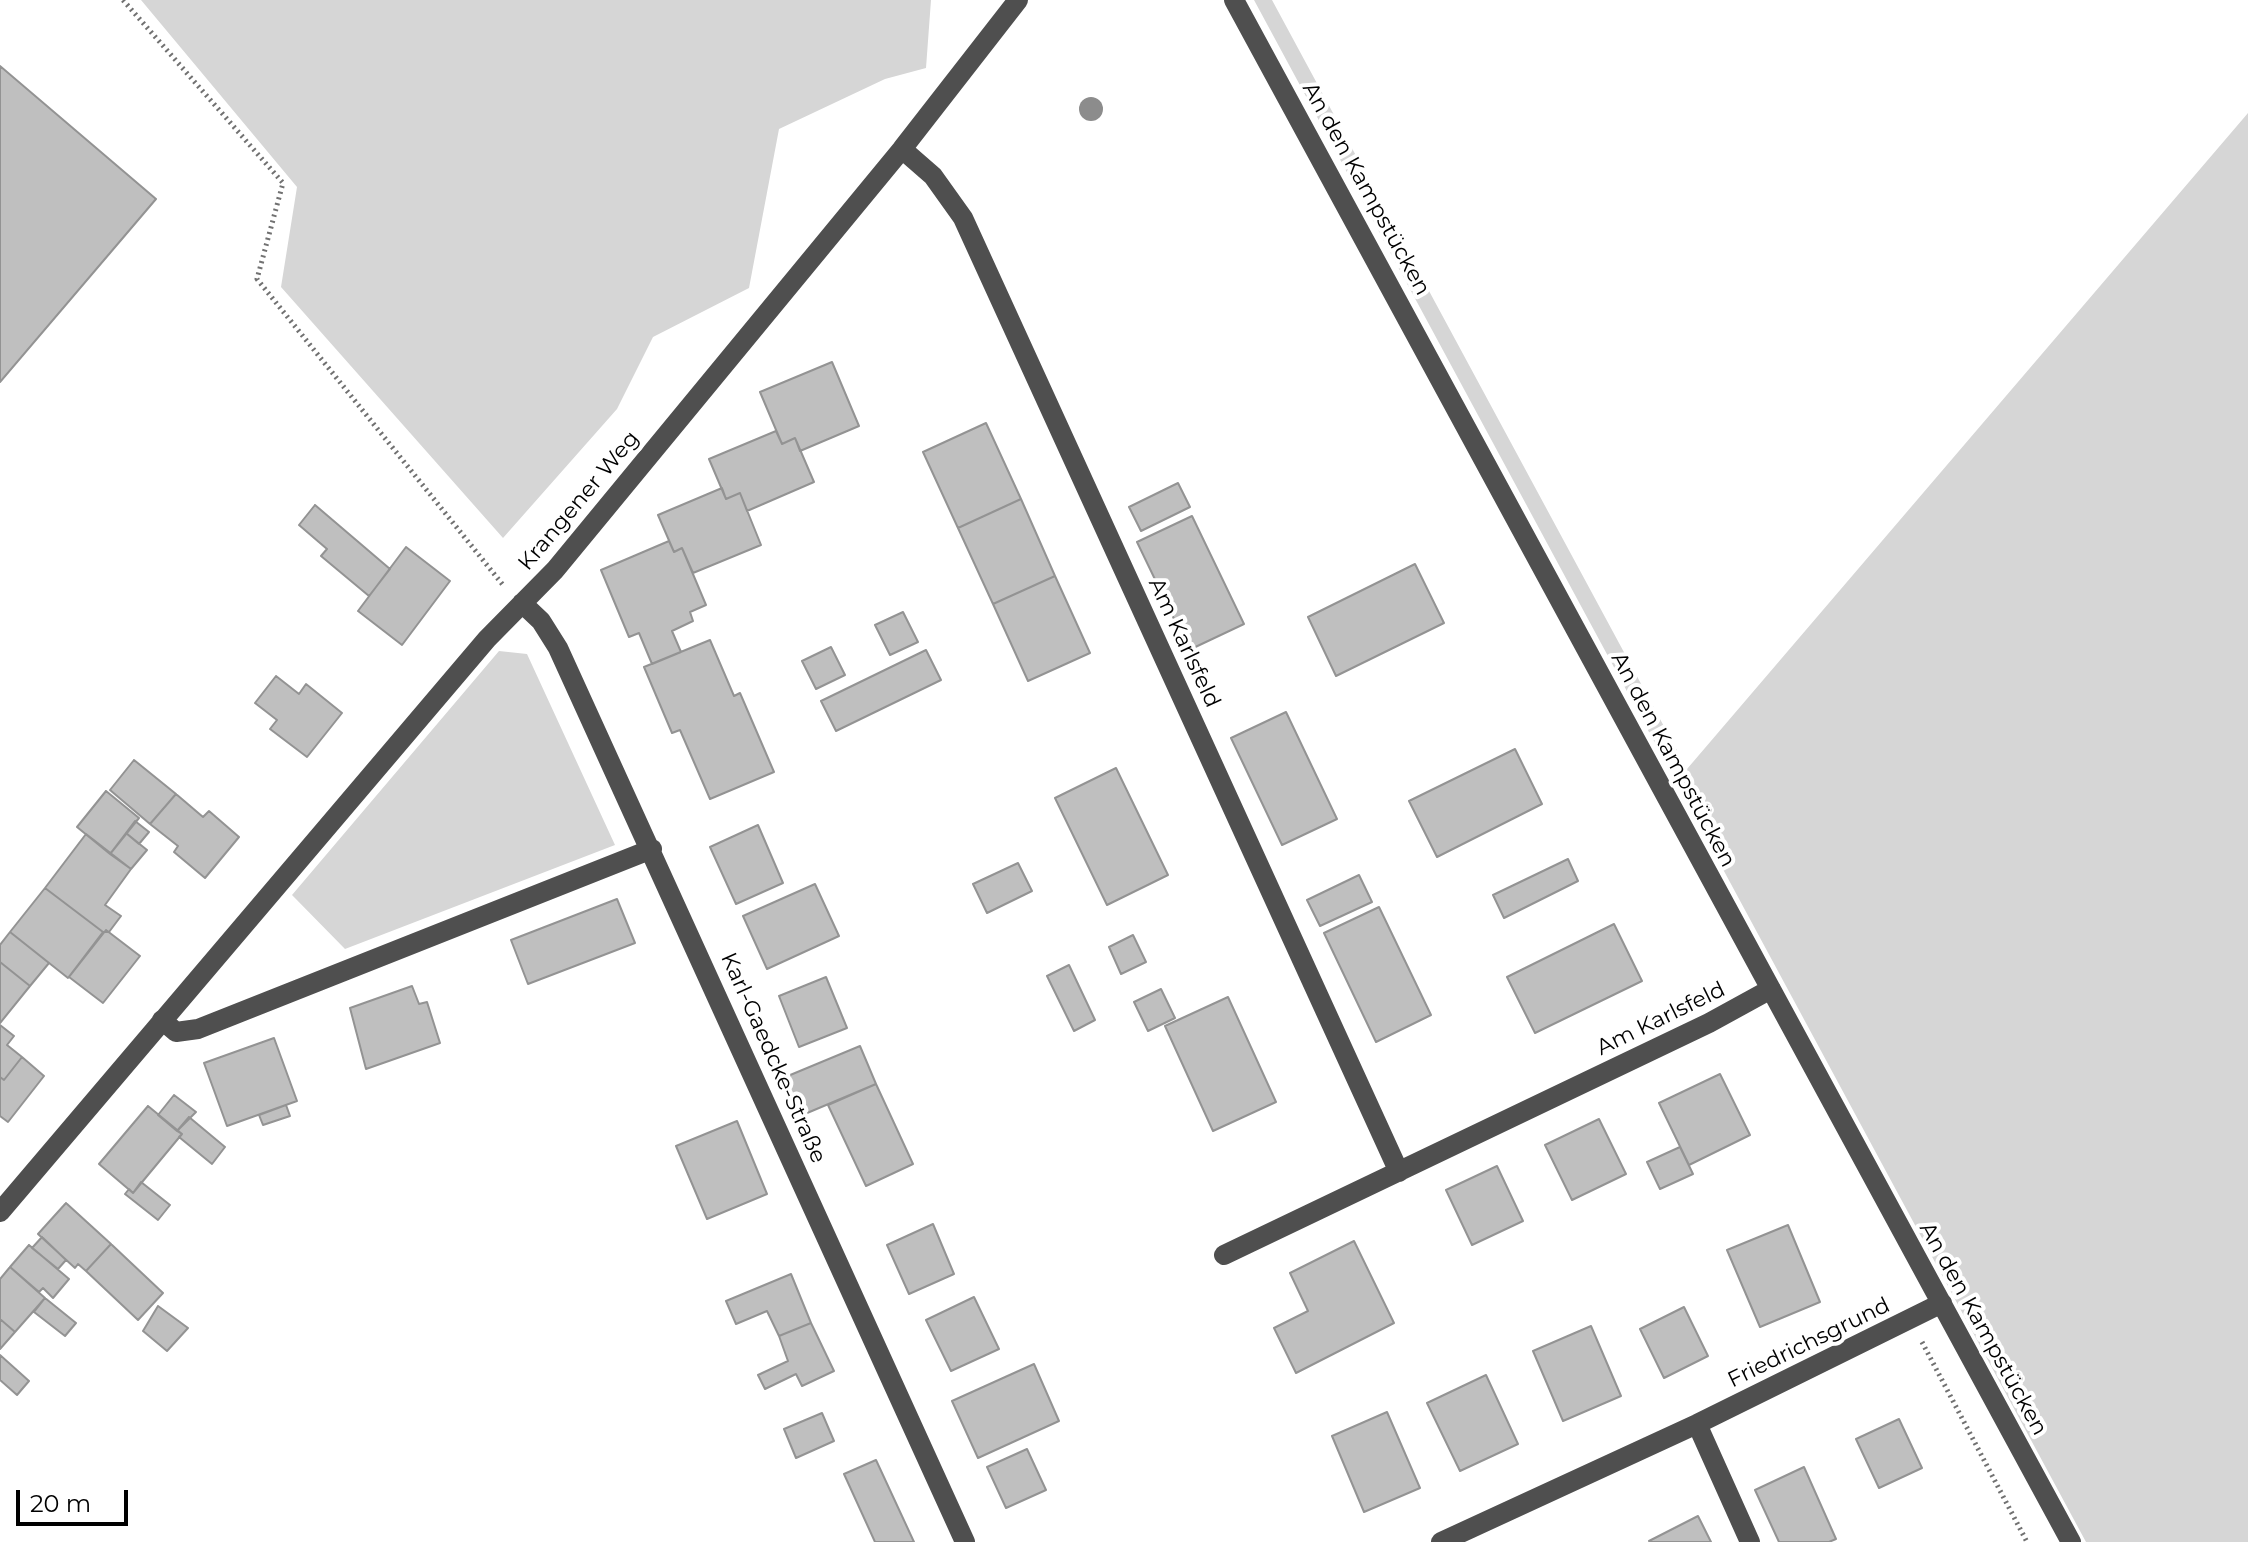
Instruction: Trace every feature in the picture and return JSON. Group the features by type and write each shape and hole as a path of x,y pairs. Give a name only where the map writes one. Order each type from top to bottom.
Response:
{"street":[{"name":"Krangener Weg","path":"0,1212 522,603 555,570 902,149 1018,0"},
{"name":"An den Kampstücken","path":"1234,0 1460,411 2071,1542"},
{"name":"Am Karlsfeld","path":"902,149 933,176 963,218 1399,1172"},
{"name":"Karl-Gaedcke-Straße","path":"522,603 541,621 558,648 965,1542"},
{"path":"162,1020 176,1032 198,1029 652,849"},
{"name":"Am Karlsfeld","path":"1224,1255 1709,1023 1771,989"},
{"name":"Friedrichsgrund","path":"1441,1542 1475,1535 1942,1303"},
{"path":"1697,1424 1750,1542"}],"path":[{"path":"123,0 283,183 257,279 502,584 522,603"},
{"path":"1910,1320 2027,1542"}],"shaded area":[{"path":"141,0 931,0 926,68 885,79 779,129 749,288 653,337 617,409 503,538 281,287 297,187"},
{"path":"1254,0 1272,0 1687,769 2248,113 2248,1542 2086,1542"},
{"path":"499,651 527,654 615,845 345,949 292,895"}],"building":[{"path":"0,66 156,199 0,382"},
{"path":"832,362 859,426 800,451 795,438 782,444 760,392"},
{"path":"986,423 1021,499 958,528 923,452"},
{"path":"776,431 782,444 795,438 814,482 747,511 740,493 726,499 709,459"},
{"path":"1178,483 1190,507 1141,531 1129,507"},
{"path":"722,488 726,499 740,493 761,545 693,573 682,548 674,552 658,515"},
{"path":"1021,499 1055,576 993,604 958,528"},
{"path":"315,505 390,569 369,596 321,556 327,549 299,525"},
{"path":"1192,516 1244,624 1189,650 1137,542"},
{"path":"669,541 674,552 682,548 706,605 690,612 693,621 672,631 681,652 652,664 639,633 629,637 601,570"},
{"path":"406,547 450,581 402,645 358,611"},
{"path":"1415,564 1444,623 1336,676 1308,617"},
{"path":"1055,576 1090,653 1028,681 993,604"},
{"path":"903,612 918,642 890,655 875,625"},
{"path":"710,640 734,696 740,693 774,772 710,799 680,730 672,733 644,667"},
{"path":"831,647 845,675 816,689 802,661"},
{"path":"926,650 941,680 836,731 821,701"},
{"path":"276,676 299,694 306,684 342,713 307,757 270,729 277,720 255,703"},
{"path":"1286,712 1337,819 1282,845 1231,738"},
{"path":"1515,749 1542,804 1437,857 1409,801"},
{"path":"134,760 176,794 150,824 110,790"},
{"path":"1116,768 1168,875 1107,905 1055,798"},
{"path":"106,791 139,818 110,854 77,827"},
{"path":"176,794 203,817 209,811 239,837 205,878 174,852 178,846 150,824"},
{"path":"135,821 149,832 139,844 126,833"},
{"path":"758,825 783,883 736,904 710,847"},
{"path":"126,833 147,850 131,869 110,854"},
{"path":"86,834 131,869 105,905 121,916 109,932 103,932 45,888"},
{"path":"1568,859 1578,881 1504,918 1493,895"},
{"path":"1018,863 1032,891 987,913 973,884"},
{"path":"1359,875 1372,902 1320,926 1307,900"},
{"path":"815,884 839,936 767,969 743,916"},
{"path":"45,888 103,932 68,978 10,932"},
{"path":"617,899 635,943 528,984 511,940"},
{"path":"1379,907 1431,1015 1376,1042 1324,933"},
{"path":"1614,924 1642,981 1535,1033 1507,977"},
{"path":"106,930 140,956 103,1003 69,977"},
{"path":"10,932 49,963 30,986 0,962 0,945"},
{"path":"1133,935 1146,962 1121,974 1109,947"},
{"path":"0,962 30,986 0,1023"},
{"path":"1069,965 1095,1020 1074,1031 1047,976"},
{"path":"826,977 847,1028 799,1047 779,996"},
{"path":"412,986 419,1004 427,1002 440,1043 366,1069 350,1008"},
{"path":"1161,989 1175,1018 1148,1031 1134,1002"},
{"path":"1228,997 1276,1102 1213,1131 1165,1026"},
{"path":"0,1025 14,1036 7,1045 22,1057 4,1080 0,1077"},
{"path":"274,1038 297,1101 227,1126 204,1063"},
{"path":"860,1046 876,1084 800,1116 783,1078"},
{"path":"22,1057 44,1076 8,1122 0,1116 0,1077 4,1080"},
{"path":"1720,1074 1750,1135 1689,1165 1659,1103"},
{"path":"876,1084 913,1164 866,1186 828,1105"},
{"path":"174,1095 196,1112 177,1131 158,1115"},
{"path":"286,1105 290,1116 263,1125 259,1115"},
{"path":"148,1106 182,1134 133,1193 99,1164"},
{"path":"189,1117 225,1147 212,1164 179,1137 182,1134 177,1131"},
{"path":"1599,1119 1626,1174 1572,1200 1545,1145"},
{"path":"737,1121 767,1194 707,1219 676,1146"},
{"path":"1680,1147 1693,1174 1660,1189 1647,1162"},
{"path":"1497,1166 1523,1221 1472,1245 1446,1190"},
{"path":"141,1182 170,1205 158,1220 125,1194 129,1189 133,1193"},
{"path":"66,1203 111,1244 86,1271 78,1264 75,1268 38,1234"},
{"path":"933,1224 954,1274 909,1294 887,1245"},
{"path":"1788,1225 1820,1302 1760,1327 1727,1250"},
{"path":"42,1237 66,1260 58,1269 32,1248"},
{"path":"1354,1241 1394,1323 1296,1373 1274,1328 1308,1311 1290,1273"},
{"path":"111,1244 163,1293 138,1320 86,1271"},
{"path":"29,1245 69,1279 53,1298 43,1288 39,1292 10,1267"},
{"path":"10,1267 45,1298 15,1332 0,1319 0,1279"},
{"path":"791,1274 811,1323 779,1336 767,1311 736,1324 726,1301"},
{"path":"974,1297 999,1349 951,1371 926,1320"},
{"path":"45,1298 76,1323 65,1336 34,1312"},
{"path":"158,1306 188,1328 167,1351 143,1331"},
{"path":"1684,1307 1708,1356 1664,1378 1640,1329"},
{"path":"0,1319 15,1332 0,1349"},
{"path":"811,1323 834,1371 802,1386 796,1374 765,1389 758,1375 788,1361 779,1336"},
{"path":"1591,1326 1621,1396 1563,1421 1533,1351"},
{"path":"0,1355 29,1381 17,1395 0,1380"},
{"path":"1034,1364 1059,1421 978,1458 952,1401"},
{"path":"1486,1375 1518,1444 1460,1471 1427,1403"},
{"path":"1387,1412 1420,1488 1364,1512 1332,1436"},
{"path":"822,1413 834,1441 796,1458 784,1429"},
{"path":"1899,1419 1922,1468 1879,1488 1856,1439"},
{"path":"1027,1449 1046,1490 1006,1508 987,1467"},
{"path":"876,1460 914,1542 875,1542 844,1474"},
{"path":"1804,1467 1836,1539 1829,1542 1779,1542 1755,1490"},
{"path":"1698,1516 1711,1542 1649,1541"}]}
